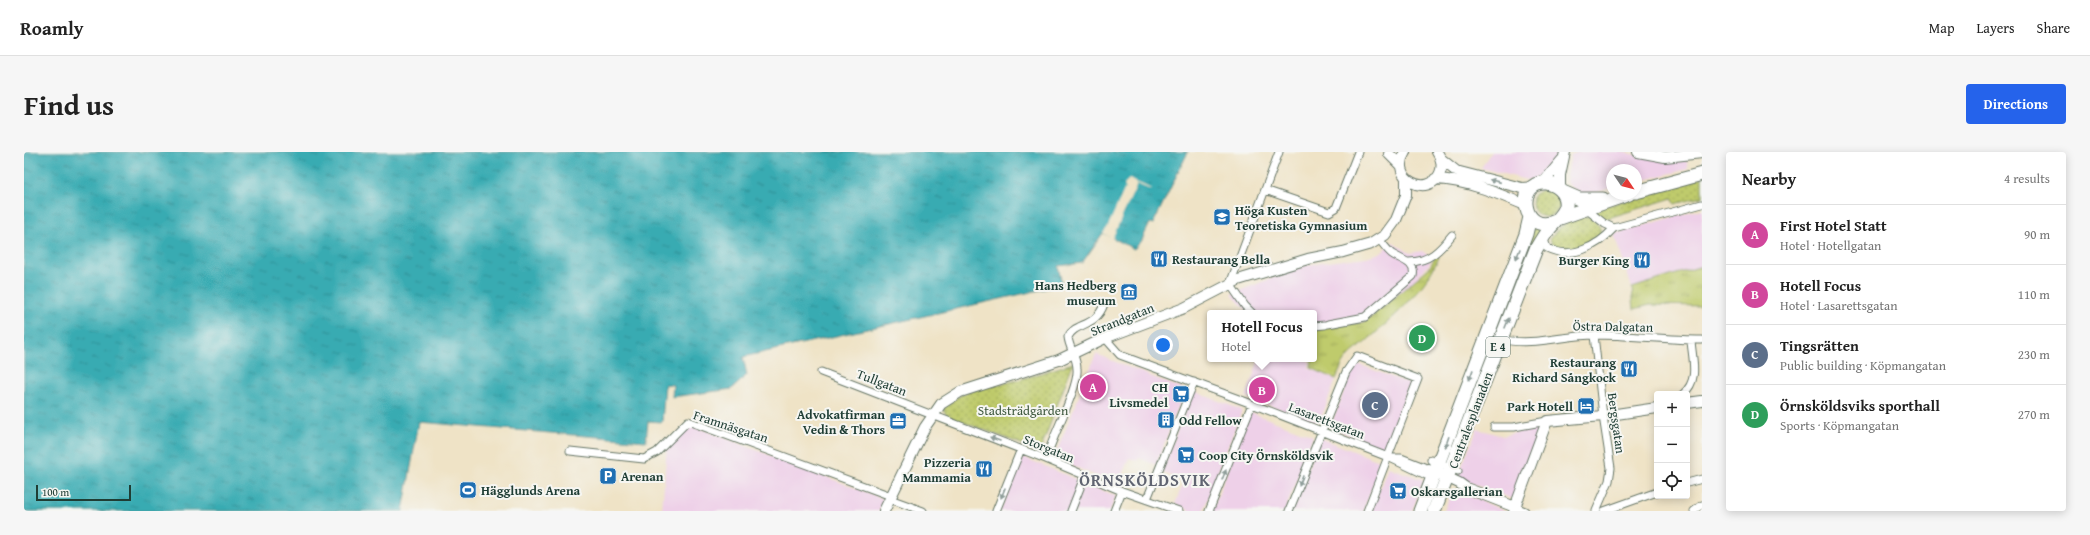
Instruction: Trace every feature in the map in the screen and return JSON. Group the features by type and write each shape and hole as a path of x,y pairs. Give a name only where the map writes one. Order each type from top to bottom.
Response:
{"highway":[{"path":"1642,190 1702,174"},
{"path":"1538,185 1552,184 1562,191 1580,199 1606,198"},
{"name":"E 4","path":"1528,211 1527,195 1538,185"},
{"name":"E 4","path":"1558,220 1566,206 1562,191"},
{"path":"1528,211 1541,224 1547,224 1608,200"},
{"name":"Centralesplanaden","path":"1434,511 1440,472 1487,334 1526,234 1528,211"},
{"name":"Centralesplanaden","path":"1420,511 1440,472 1501,339 1543,237 1558,220"}],"main road":[{"path":"1401,166 1405,152"},
{"path":"1638,152 1666,157 1702,152"},
{"path":"1389,153 1401,166 1406,178 1417,185 1424,185"},
{"path":"1406,195 1435,179 1441,170 1439,156"},
{"path":"1439,156 1456,171 1521,187 1538,185 1564,156"},
{"path":"1562,191 1564,156"},
{"name":"Strandgatan","path":"884,511 925,427 937,416 941,404 960,392 1039,367 1074,353 1105,338 1184,308 1230,284 1308,258 1362,248 1379,239 1396,220 1406,195 1406,178"},
{"path":"1435,179 1455,181 1511,198 1528,211"},
{"path":"1690,402 1702,400"},
{"path":"1514,509 1547,421 1603,416 1654,408"},
{"name":"Lasarettsgatan","path":"1440,472 1466,488 1514,509"}],"street":[{"path":"1249,310 1230,284 1279,152"},
{"path":"1265,190 1329,212 1332,211 1336,208 1358,152"},
{"path":"1543,237 1547,248 1557,253 1569,253 1583,250 1595,244 1614,228 1702,204"},
{"path":"1586,209 1605,224 1614,228"},
{"path":"1379,239 1394,255 1408,262 1419,262 1432,256 1452,235"},
{"path":"1317,326 1365,317 1410,280 1414,272 1408,262"},
{"path":"1046,458 1072,391 1078,370 1074,353 1068,339 1069,334 1097,318 1104,304"},
{"name":"Östra Dalgatan","path":"1501,339 1509,341 1525,341 1594,335 1702,340"},
{"name":"Bergsgatan","path":"1594,335 1611,470 1596,511"},
{"name":"Lasarettsgatan","path":"1105,338 1120,355 1252,404 1388,458 1440,472"},
{"path":"1686,391 1691,385 1694,377 1691,340"},
{"path":"1289,511 1320,432 1350,364 1357,356 1418,379 1367,511"},
{"name":"Tullgatan","path":"821,372 937,416"},
{"path":"1147,499 1194,382"},
{"path":"1209,511 1252,404"},
{"name":"Storgatan","path":"937,416 1046,458 1122,491 1174,510"},
{"name":"Framnäsgatan","path":"570,452 644,459 657,452 688,421 891,498"},
{"path":"1494,427 1514,427 1547,421"},
{"path":"996,511 1021,449"},
{"path":"1071,511 1085,475"},
{"path":"1690,482 1702,479"},
{"path":"1114,511 1122,491"},
{"path":"1604,511 1654,493"},
{"path":"891,498 923,511"},
{"path":"1694,511 1702,505"},
{"name":"Lasarettsgatan","path":"1514,509 1525,511"}],"shaded area":[{"path":"1491,152 1559,152 1555,161 1546,173 1534,179 1527,180 1481,168"},
{"path":"1579,152 1621,152 1663,160 1687,161 1688,169 1642,180 1642,164 1606,164 1606,190 1582,196 1566,182 1571,155"},
{"path":"1702,209 1702,266 1632,288 1614,234"},
{"path":"1393,242 1410,253 1422,251 1432,258 1428,266 1401,293 1364,322 1317,330 1317,310 1246,310 1231,294 1306,265 1366,257 1380,253"},
{"path":"1096,354 1185,390 1156,465 1139,458 1137,461 1129,458 1118,485 1054,458"},
{"path":"1258,362 1310,362 1309,368 1336,380 1319,423 1246,397"},
{"path":"1358,364 1410,384 1385,450 1330,427 1352,370"},
{"path":"1193,391 1242,410 1203,511 1191,511 1175,504 1184,481 1161,472"},
{"path":"1250,412 1313,436 1285,511 1212,511"},
{"path":"688,424 884,499 879,511 662,511 667,445"},
{"path":"1543,426 1513,499 1457,478 1477,429 1503,436"},
{"path":"1320,438 1382,462 1363,511 1291,511"},
{"path":"1023,457 1116,496 1110,511 1000,511"},
{"name":"Oskarsgallerian","path":"1388,467 1424,480 1412,511 1371,511"},
{"path":"1453,489 1505,511 1444,511"}],"green space":[{"path":"1702,177 1702,197 1675,204 1672,198 1605,219 1593,210 1626,200 1642,200 1642,195"},
{"path":"1546,189 1552,190 1556,193 1559,197 1559,209 1556,213 1552,216 1546,217 1540,216 1536,213 1533,209 1532,203 1533,197 1536,193 1540,190"},
{"path":"1589,216 1598,225 1601,232 1598,238 1592,243 1583,246 1562,249 1553,248 1550,238 1558,229 1567,222"},
{"path":"1531,223 1544,228 1447,459"},
{"path":"1436,255 1439,257 1424,283 1415,294 1395,316 1349,356 1343,364 1336,379 1311,368 1312,362 1317,362 1317,329 1365,322 1430,267"},
{"path":"1702,266 1702,306 1650,305 1634,309 1632,288"},
{"name":"Stadsträdgården","path":"1073,363 1040,451 947,416 943,409 950,402 967,393 985,387 1021,379"}],"water":[{"path":"24,152 1188,152 1153,224 1150,223 1141,242 1134,249 1103,233 1082,263 1058,266 1062,285 743,357 747,375 732,389 672,397 673,385 665,384 662,422 648,421 646,441 419,422 403,511 24,511"}],"pier":[{"path":"1129,179 1152,189 1151,190 1137,184 1112,239 1103,233 1107,228 1125,188 1124,184"}],"place":[{"name":"Höga Kusten Teoretiska Gymnasium","path":"1222,217"},
{"name":"Restaurang Bella","path":"1159,259"},
{"name":"Burger King","path":"1642,260"},
{"name":"Hans Hedberg museum","path":"1129,292"},
{"name":"Örnsköldsviks sporthall","path":"1422,338"},
{"name":"Restaurang Richard Sångkock","path":"1629,369"},
{"name":"First Hotel Statt","path":"1093,387"},
{"name":"Hotell Focus","path":"1262,390"},
{"name":"CH Livsmedel","path":"1181,394"},
{"name":"Tingsrätten","path":"1375,405"},
{"name":"Park Hotell","path":"1586,406"},
{"name":"Odd Fellow","path":"1166,420"},
{"name":"Advokatfirman Vedin & Thors","path":"898,421"},
{"name":"Coop City Örnsköldsvik","path":"1186,455"},
{"name":"Pizzeria Mammamia","path":"984,469"},
{"name":"Arenan","path":"608,476"},
{"name":"Hägglunds Arena","path":"468,490"},
{"name":"Oskarsgallerian","path":"1398,491"}],"district":[{"name":"ÖRNSKÖLDSVIK","path":"1145,480"}]}
